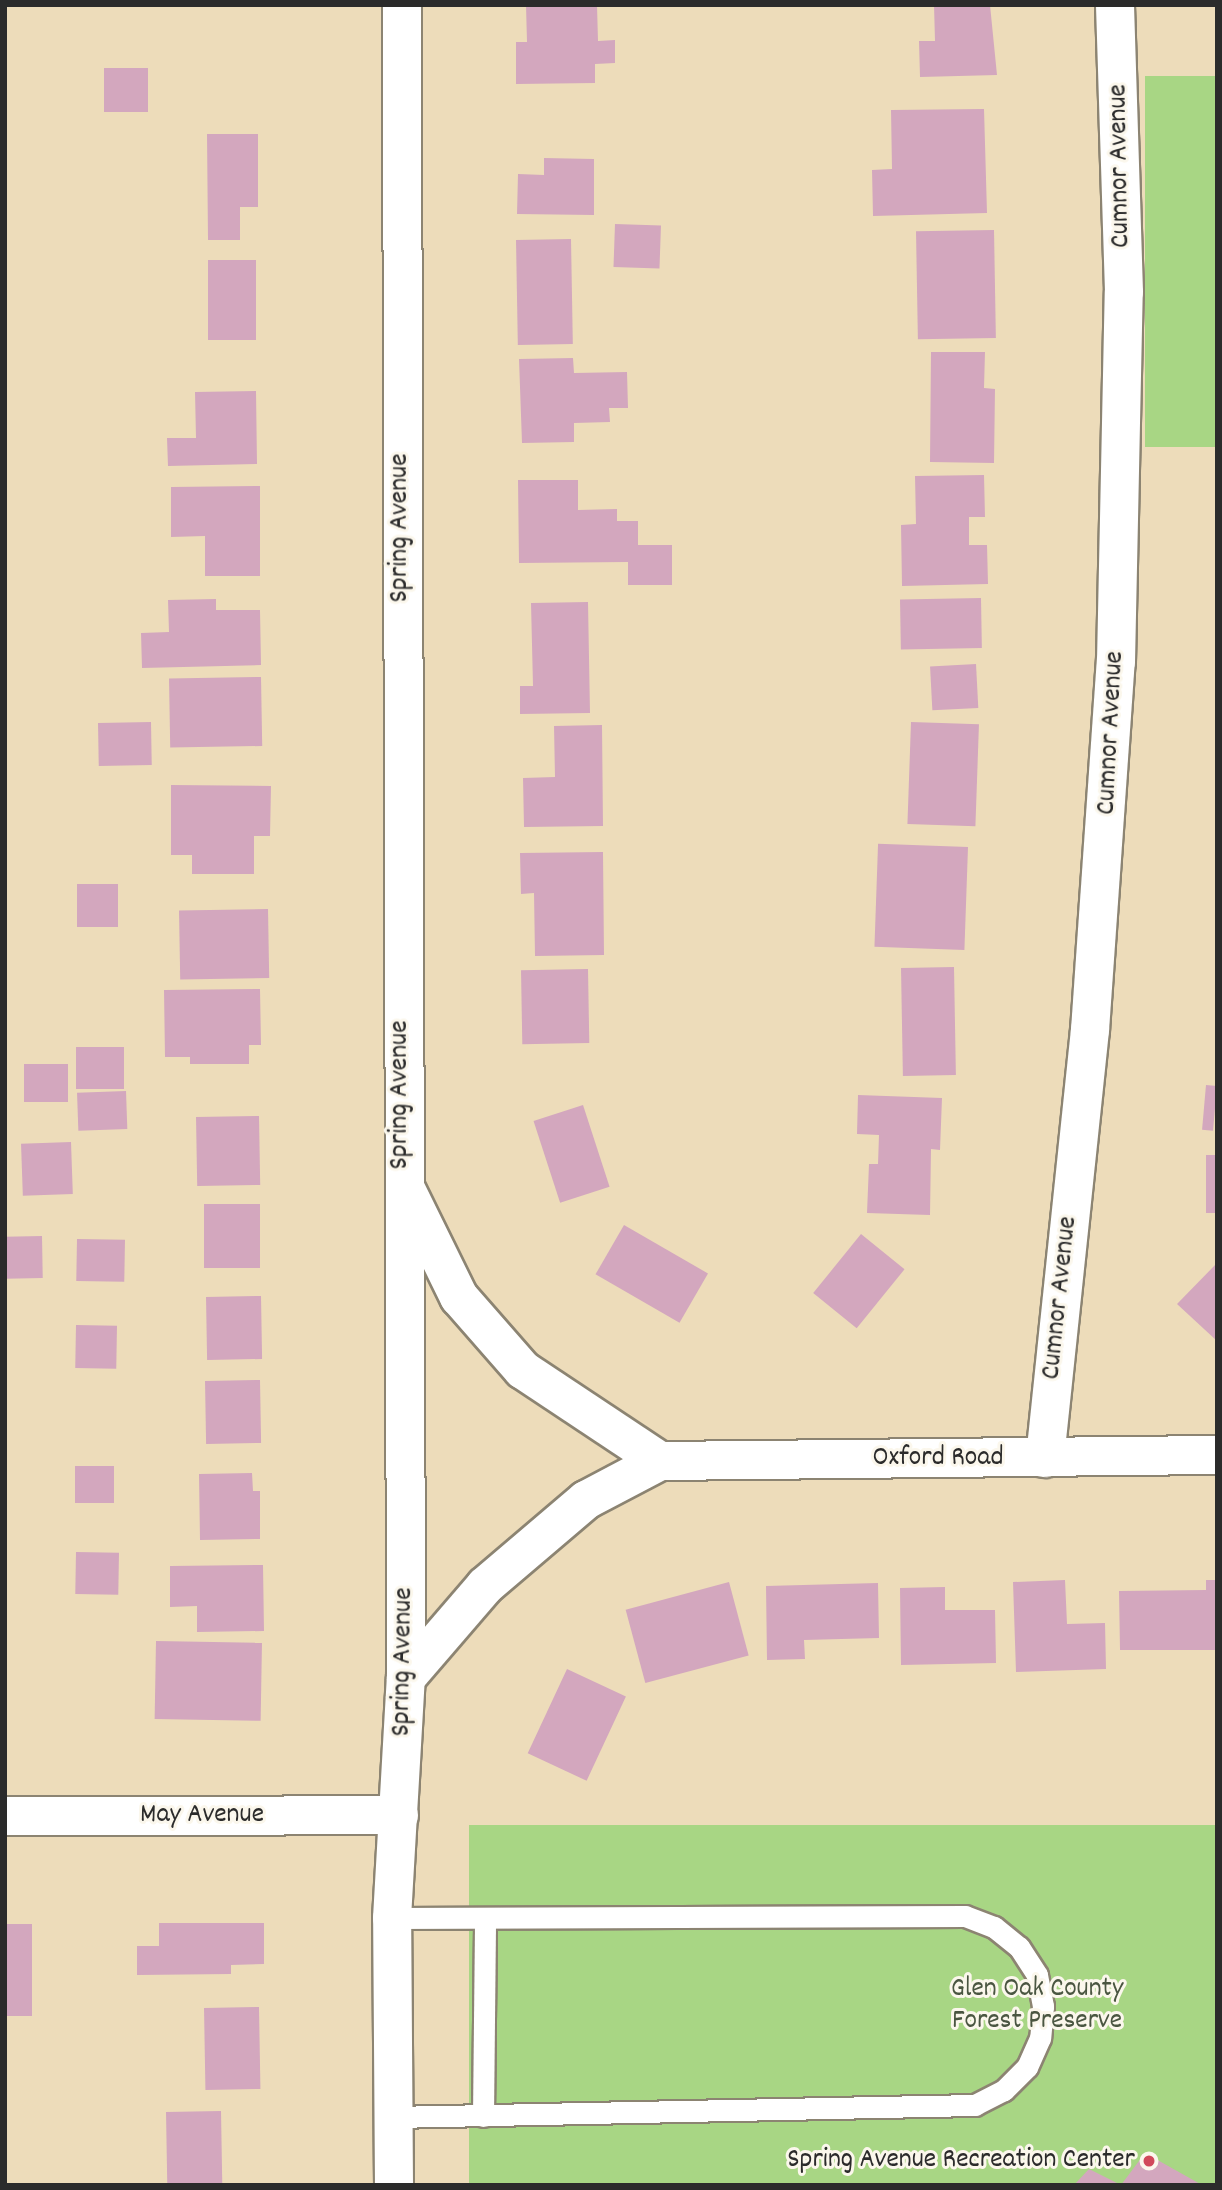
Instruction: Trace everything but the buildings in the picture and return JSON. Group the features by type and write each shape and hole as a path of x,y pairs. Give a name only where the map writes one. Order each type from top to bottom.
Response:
{"street":[{"name":"Spring Avenue","path":"394,2185 392,1918 406,1678 401,1179 401,5"},
{"name":"Cumnor Avenue","path":"1045,1458 1090,1030 1116,662 1124,292 1115,5"},
{"path":"401,1179 459,1297 523,1370 660,1461"},
{"name":"Oxford Road","path":"406,1678 495,1577 586,1500 660,1461 1217,1455"},
{"name":"May Avenue","path":"5,1816 399,1815"}],"lane":[{"path":"392,1918 965,1916 995,1927 1019,1947 1037,1975 1043,2006 1040,2038 1027,2067 1004,2090 975,2105 394,2117"},
{"path":"484,2116 485,1918"}],"green space":[{"path":"1145,76 1217,76 1217,447 1145,447"},
{"name":"Glen Oak County Forest Preserve","path":"469,1825 1217,1825 1217,2185 469,2185"}],"place":[{"name":"Spring Avenue Recreation Center","path":"1149,2161"}]}
